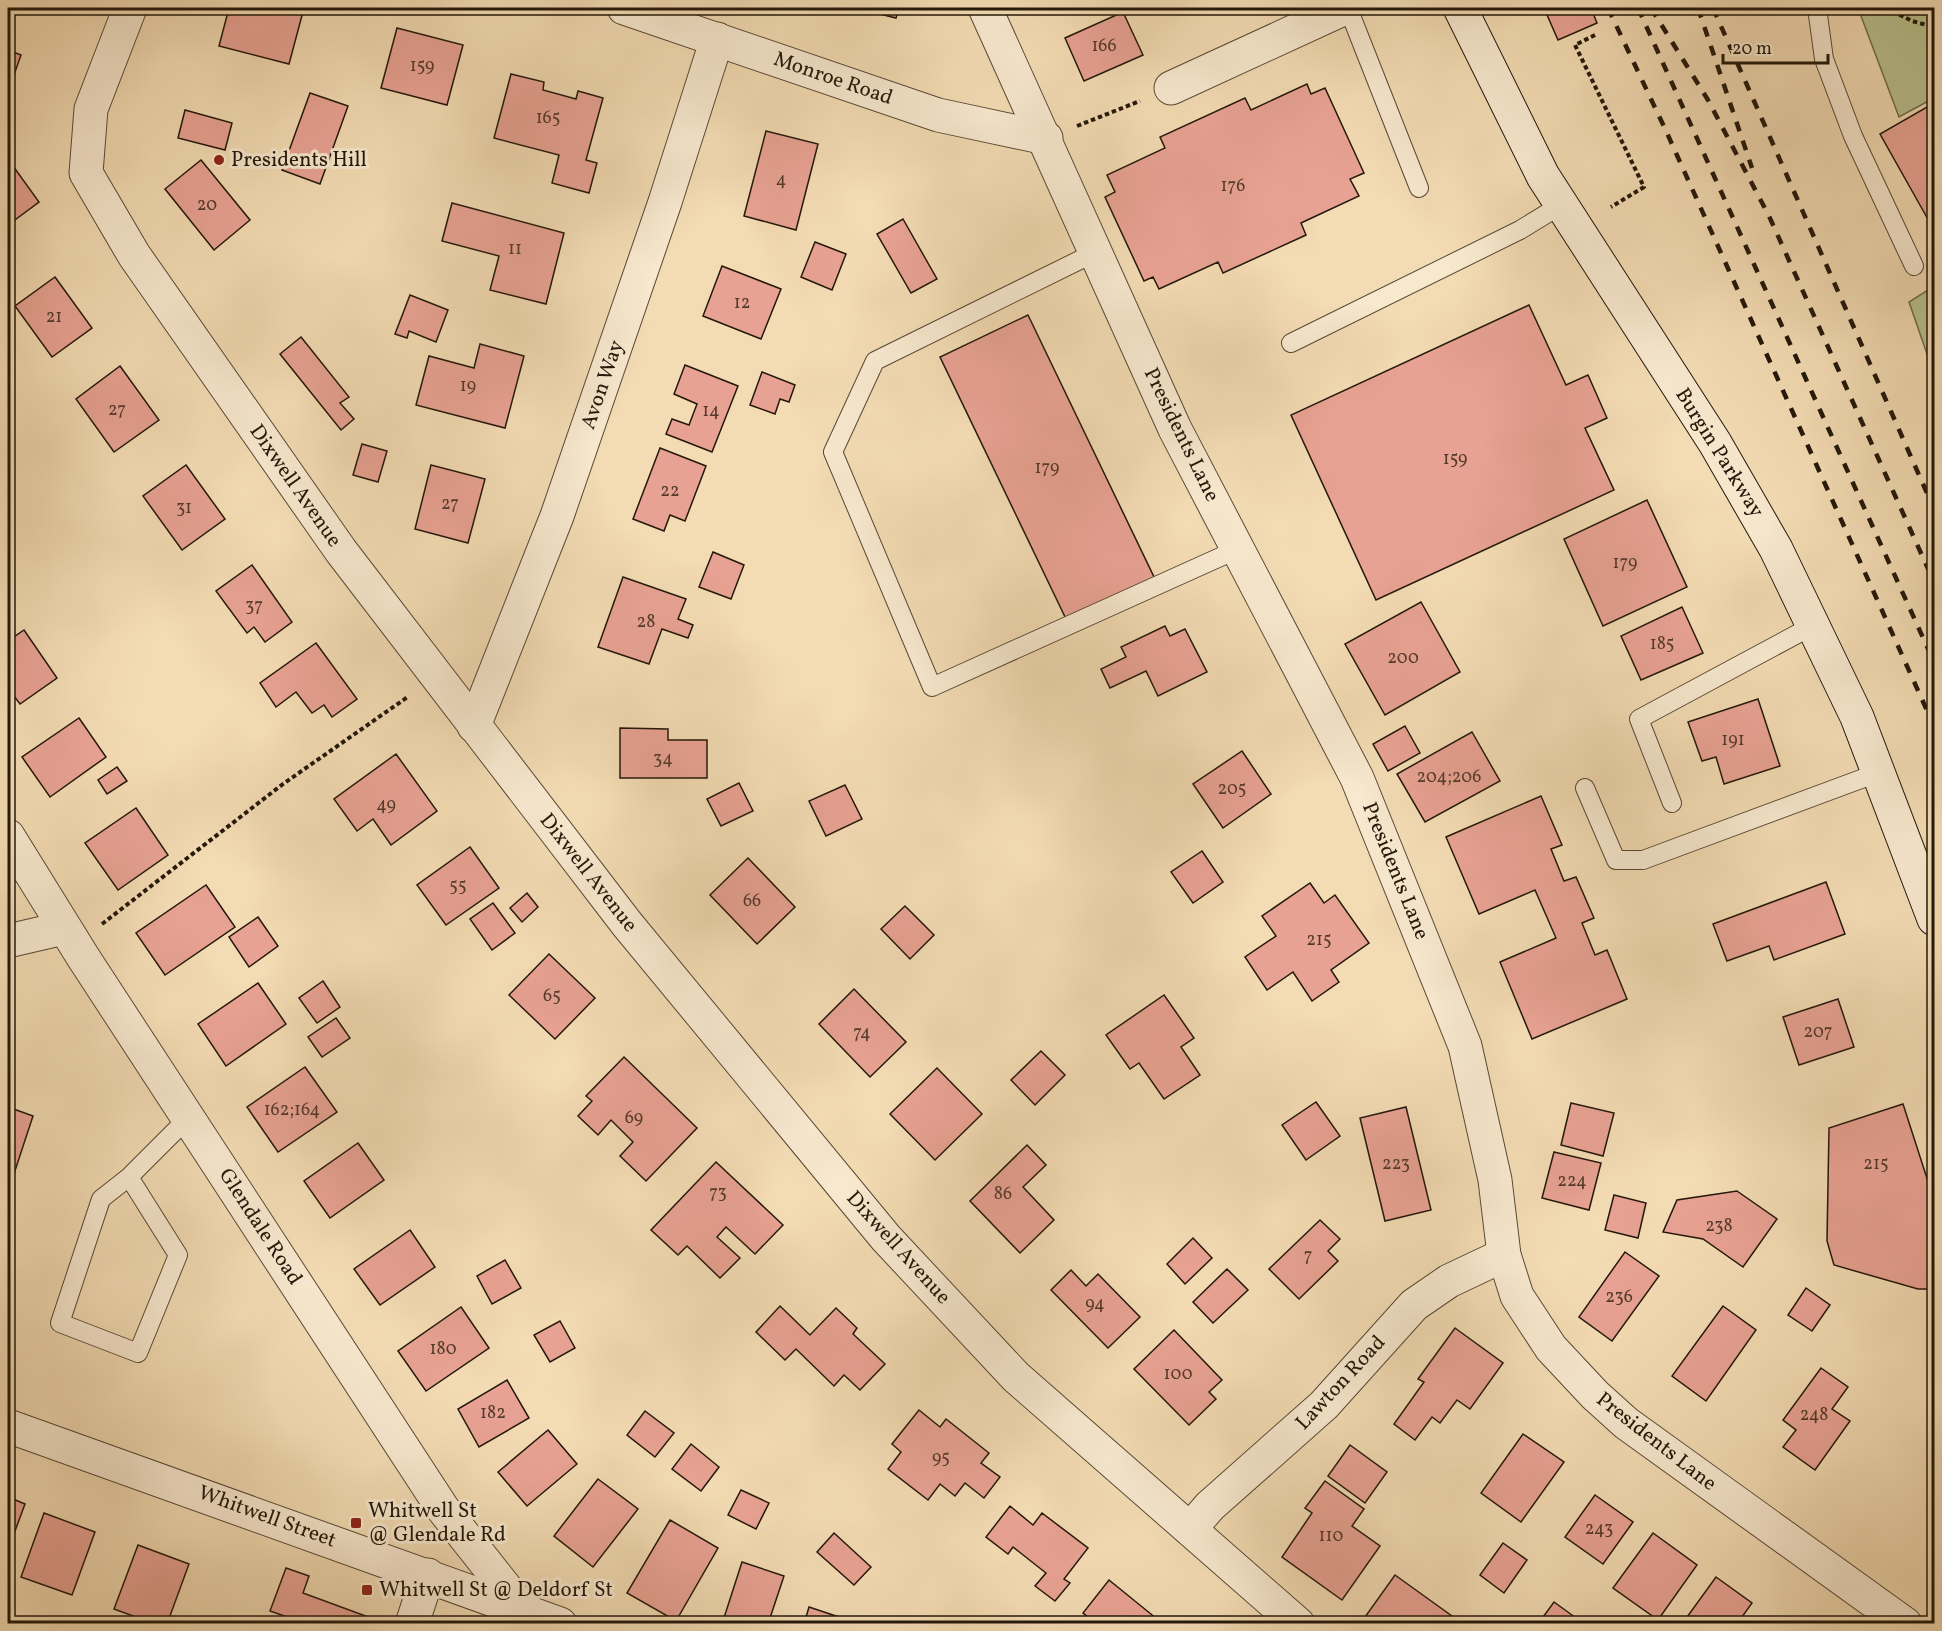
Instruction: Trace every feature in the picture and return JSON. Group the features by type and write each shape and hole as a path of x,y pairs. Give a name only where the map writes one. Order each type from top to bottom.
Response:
{"street":[{"name":"Dixwell Avenue","path":"130,8 91,109 86,173 134,255 341,551 627,924 886,1238 1016,1377 1298,1623"},
{"name":"Monroe Road","path":"624,8 938,115 1046,138"},
{"name":"Presidents Lane","path":"985,8 1046,138 1175,429 1357,778 1465,1046 1495,1180 1504,1255 1517,1296 1551,1348 1595,1395 1665,1452 1905,1623"},
{"path":"1171,88 1346,8"},
{"name":"Burgin Parkway","path":"1460,8 1513,118 1561,205 1740,484 1814,625 1857,717 1929,887 1935,919"},
{"name":"Avon Way","path":"474,726 557,516 662,214 717,39"},
{"name":"Glendale Road","path":"8,836 64,928 443,1509 523,1610"},
{"path":"8,941 64,928"},
{"name":"Lawton Road","path":"1190,1529 1210,1506 1324,1405 1414,1305 1449,1281 1504,1255"},
{"name":"Whitwell Street","path":"8,1426 560,1623"},
{"path":"412,1623 428,1575"}],"lane":[{"path":"1346,8 1419,188"},
{"path":"1817,8 1824,59 1848,125 1914,266"},
{"path":"1291,343 1520,230 1561,205"},
{"path":"1096,252 876,361 833,452 932,687 1238,549"},
{"path":"1672,803 1639,719 1814,625"},
{"path":"1585,788 1616,860 1643,860 1880,772"},
{"path":"129,1177 178,1255 138,1353 60,1323 101,1199 129,1177 188,1118"}],"path":[{"path":"1886,8 1912,21 1935,27"},
{"path":"1595,35 1575,45 1644,187 1611,207"},
{"path":"1046,138 1171,88"},
{"path":"99,927 283,784 437,677"}],"green space":[{"path":"1858,8 1934,8 1934,98 1899,117"},
{"path":"1934,286 1934,374 1909,302"}],"building":[{"path":"229,8 304,8 289,64 219,46"},
{"path":"856,8 899,8 896,18"},
{"path":"1544,8 1591,8 1597,23 1558,40"},
{"path":"1123,12 1143,55 1084,81 1065,38"},
{"path":"397,28 463,45 447,105 381,88"},
{"path":"8,50 21,55 8,92"},
{"path":"511,74 544,82 543,90 576,99 578,91 603,98 586,160 597,163 589,193 552,183 559,155 494,138"},
{"path":"1307,84 1311,94 1325,88 1364,173 1350,179 1359,196 1301,223 1306,235 1223,273 1218,262 1159,289 1153,277 1144,281 1105,197 1115,192 1107,175 1165,148 1160,137 1245,98 1251,110"},
{"path":"310,93 348,106 320,184 282,170"},
{"path":"1934,103 1934,230 1880,134"},
{"path":"185,110 232,123 225,150 178,138"},
{"path":"766,131 818,144 796,230 744,216"},
{"path":"8,159 39,202 8,225"},
{"path":"201,160 250,220 214,250 165,189"},
{"path":"452,203 564,233 546,304 490,290 499,256 442,241"},
{"path":"903,219 937,279 911,293 877,234"},
{"path":"815,242 846,254 832,290 801,277"},
{"path":"722,266 781,289 761,339 703,316"},
{"path":"55,277 92,328 52,357 15,306"},
{"path":"410,295 448,310 436,342 409,331 407,338 395,334"},
{"path":"1529,305 1566,385 1588,375 1607,418 1585,428 1614,490 1376,600 1291,415"},
{"path":"1028,315 1155,579 1067,621 940,357"},
{"path":"301,337 349,397 340,403 354,419 341,430 280,354"},
{"path":"480,344 524,356 505,428 416,405 429,356 474,368"},
{"path":"685,365 738,386 712,452 666,434 672,419 689,425 697,404 674,394"},
{"path":"120,366 159,420 114,452 76,399"},
{"path":"762,372 795,385 789,402 780,399 775,414 750,405"},
{"path":"362,444 387,451 378,482 353,475"},
{"path":"660,448 706,466 685,521 670,515 664,531 633,519"},
{"path":"186,465 225,519 182,550 143,496"},
{"path":"431,465 485,479 468,543 415,529"},
{"path":"1647,500 1687,587 1603,626 1564,539"},
{"path":"713,552 744,565 731,599 699,587"},
{"path":"252,565 292,622 265,642 254,627 247,633 216,591"},
{"path":"623,577 686,599 678,619 693,625 688,638 662,629 649,664 598,647"},
{"path":"1421,602 1460,672 1385,715 1345,644"},
{"path":"1682,607 1703,653 1641,680 1621,636"},
{"path":"1165,626 1170,636 1185,629 1207,672 1158,696 1146,671 1110,688 1101,669 1126,657 1121,647"},
{"path":"24,630 57,678 20,704 14,696 8,700 8,641"},
{"path":"316,643 357,699 332,717 324,705 312,713 296,692 276,707 260,683"},
{"path":"1758,699 1780,766 1724,784 1716,757 1702,761 1688,722"},
{"path":"79,718 106,757 50,797 22,757"},
{"path":"1405,726 1420,753 1388,771 1373,744"},
{"path":"620,728 668,729 668,740 707,740 707,778 620,778"},
{"path":"1472,732 1500,781 1425,822 1397,774"},
{"path":"1242,751 1271,794 1223,828 1193,784"},
{"path":"396,754 437,811 391,845 373,819 357,831 334,799"},
{"path":"117,767 127,781 107,794 98,780"},
{"path":"739,783 753,811 721,826 707,799"},
{"path":"845,785 862,819 826,836 809,801"},
{"path":"1541,796 1562,845 1551,849 1564,881 1576,877 1594,918 1582,923 1595,955 1607,950 1627,999 1532,1039 1500,962 1556,938 1535,890 1479,914 1446,837"},
{"path":"136,808 168,855 118,890 85,843"},
{"path":"470,847 499,888 446,925 417,885"},
{"path":"1202,851 1223,882 1193,903 1171,872"},
{"path":"748,858 795,907 757,944 710,895"},
{"path":"1826,882 1845,934 1774,960 1769,946 1727,961 1713,924"},
{"path":"1310,883 1324,903 1335,895 1369,943 1331,970 1339,982 1312,1001 1293,972 1267,990 1245,957 1276,936 1262,916"},
{"path":"206,885 235,927 165,975 136,933"},
{"path":"527,893 538,907 522,922 510,908"},
{"path":"493,903 515,933 492,950 470,919"},
{"path":"905,906 934,935 910,959 881,929"},
{"path":"258,917 278,946 249,967 229,937"},
{"path":"549,954 595,998 555,1039 509,995"},
{"path":"323,981 340,1007 317,1023 299,998"},
{"path":"258,983 286,1024 226,1066 198,1024"},
{"path":"854,989 906,1042 870,1077 819,1024"},
{"path":"1164,995 1194,1038 1181,1047 1200,1075 1164,1099 1139,1063 1130,1069 1106,1035"},
{"path":"1838,999 1854,1047 1799,1065 1783,1017"},
{"path":"336,1018 350,1038 322,1057 308,1037"},
{"path":"1041,1051 1065,1075 1035,1105 1011,1080"},
{"path":"624,1057 697,1128 646,1181 620,1156 633,1142 611,1120 598,1135 578,1116 592,1101 586,1096"},
{"path":"305,1067 337,1112 278,1152 247,1107"},
{"path":"937,1068 982,1114 935,1160 890,1114"},
{"path":"1316,1102 1340,1136 1306,1160 1282,1125"},
{"path":"1571,1103 1614,1113 1603,1156 1561,1145"},
{"path":"1903,1104 1934,1200 1934,1288 1931,1289 1918,1289 1834,1265 1827,1241 1829,1128"},
{"path":"8,1107 33,1116 8,1192"},
{"path":"1406,1107 1431,1210 1385,1221 1360,1118"},
{"path":"358,1143 384,1180 330,1218 304,1181"},
{"path":"1027,1145 1046,1165 1023,1187 1054,1220 1020,1253 970,1201"},
{"path":"1554,1152 1601,1163 1589,1210 1542,1198"},
{"path":"716,1162 783,1225 755,1254 726,1227 717,1237 740,1258 720,1278 687,1246 678,1255 651,1230"},
{"path":"1737,1191 1777,1219 1743,1267 1703,1239 1663,1232 1677,1200"},
{"path":"1614,1195 1646,1203 1638,1238 1605,1230"},
{"path":"1320,1220 1340,1239 1328,1251 1338,1261 1299,1299 1269,1269"},
{"path":"410,1230 435,1267 380,1305 354,1269"},
{"path":"1193,1238 1212,1258 1185,1284 1167,1264"},
{"path":"1625,1252 1659,1276 1612,1341 1579,1317"},
{"path":"505,1260 521,1288 492,1304 477,1276"},
{"path":"1227,1269 1248,1290 1213,1323 1193,1302"},
{"path":"1071,1270 1086,1286 1098,1274 1140,1317 1108,1348 1051,1290"},
{"path":"1806,1288 1830,1305 1812,1331 1788,1315"},
{"path":"780,1306 810,1335 836,1308 857,1328 853,1334 885,1364 860,1390 844,1375 834,1386 796,1349 785,1360 756,1332"},
{"path":"1723,1306 1756,1330 1706,1401 1672,1376"},
{"path":"461,1307 489,1348 426,1391 398,1351"},
{"path":"560,1321 575,1348 550,1362 534,1335"},
{"path":"1455,1328 1503,1363 1470,1409 1457,1400 1440,1423 1432,1417 1415,1440 1394,1424 1424,1382 1418,1379"},
{"path":"1174,1330 1222,1380 1209,1392 1216,1399 1189,1425 1134,1369"},
{"path":"1821,1368 1848,1387 1832,1409 1850,1421 1815,1470 1783,1447 1796,1430 1783,1420"},
{"path":"507,1380 529,1418 479,1447 458,1409"},
{"path":"919,1410 940,1427 946,1419 989,1453 981,1463 1000,1477 984,1498 965,1483 955,1496 940,1484 928,1500 888,1469 901,1452 892,1444"},
{"path":"645,1411 674,1433 655,1457 627,1435"},
{"path":"548,1430 577,1464 527,1506 498,1472"},
{"path":"1523,1434 1564,1462 1521,1522 1481,1493"},
{"path":"691,1444 719,1467 701,1491 672,1469"},
{"path":"1350,1445 1387,1472 1365,1503 1328,1476"},
{"path":"598,1479 638,1509 593,1567 554,1536"},
{"path":"1325,1481 1364,1509 1352,1526 1380,1546 1342,1600 1282,1557 1312,1513 1305,1508"},
{"path":"741,1490 769,1503 756,1529 728,1515"},
{"path":"1595,1495 1633,1522 1603,1564 1565,1537"},
{"path":"8,1497 25,1504 8,1550"},
{"path":"1010,1506 1033,1525 1042,1513 1088,1548 1064,1579 1070,1583 1055,1601 1035,1586 1046,1573 1013,1547 1008,1554 986,1537"},
{"path":"44,1513 95,1532 72,1595 21,1577"},
{"path":"670,1520 718,1548 676,1621 627,1593"},
{"path":"834,1533 871,1567 854,1585 817,1552"},
{"path":"1653,1533 1697,1565 1658,1620 1613,1588"},
{"path":"1503,1543 1527,1560 1504,1593 1480,1575"},
{"path":"138,1545 189,1564 167,1624 155,1624 114,1609"},
{"path":"742,1562 784,1576 768,1624 722,1624"},
{"path":"286,1568 309,1576 303,1593 371,1618 369,1624 292,1624 293,1619 270,1611"},
{"path":"1395,1575 1463,1624 1374,1624 1365,1617"},
{"path":"1716,1577 1752,1603 1737,1624 1682,1624"},
{"path":"1109,1580 1162,1624 1097,1624 1083,1613"},
{"path":"1554,1602 1583,1623 1538,1624"},
{"path":"809,1607 860,1624 804,1624"}],"railway":[{"path":"1608,8 1667,133 1934,726"},
{"path":"1638,8 1934,662"},
{"path":"1651,8 1708,100 1769,216 1934,582"},
{"path":"1698,8 1752,168"},
{"path":"1713,8 1934,509"}],"place":[{"name":"Presidents Hill","path":"219,160"},
{"name":"Whitwell St @ Glendale Rd","path":"356,1523"},
{"name":"Whitwell St @ Deldorf St","path":"367,1590"}]}
